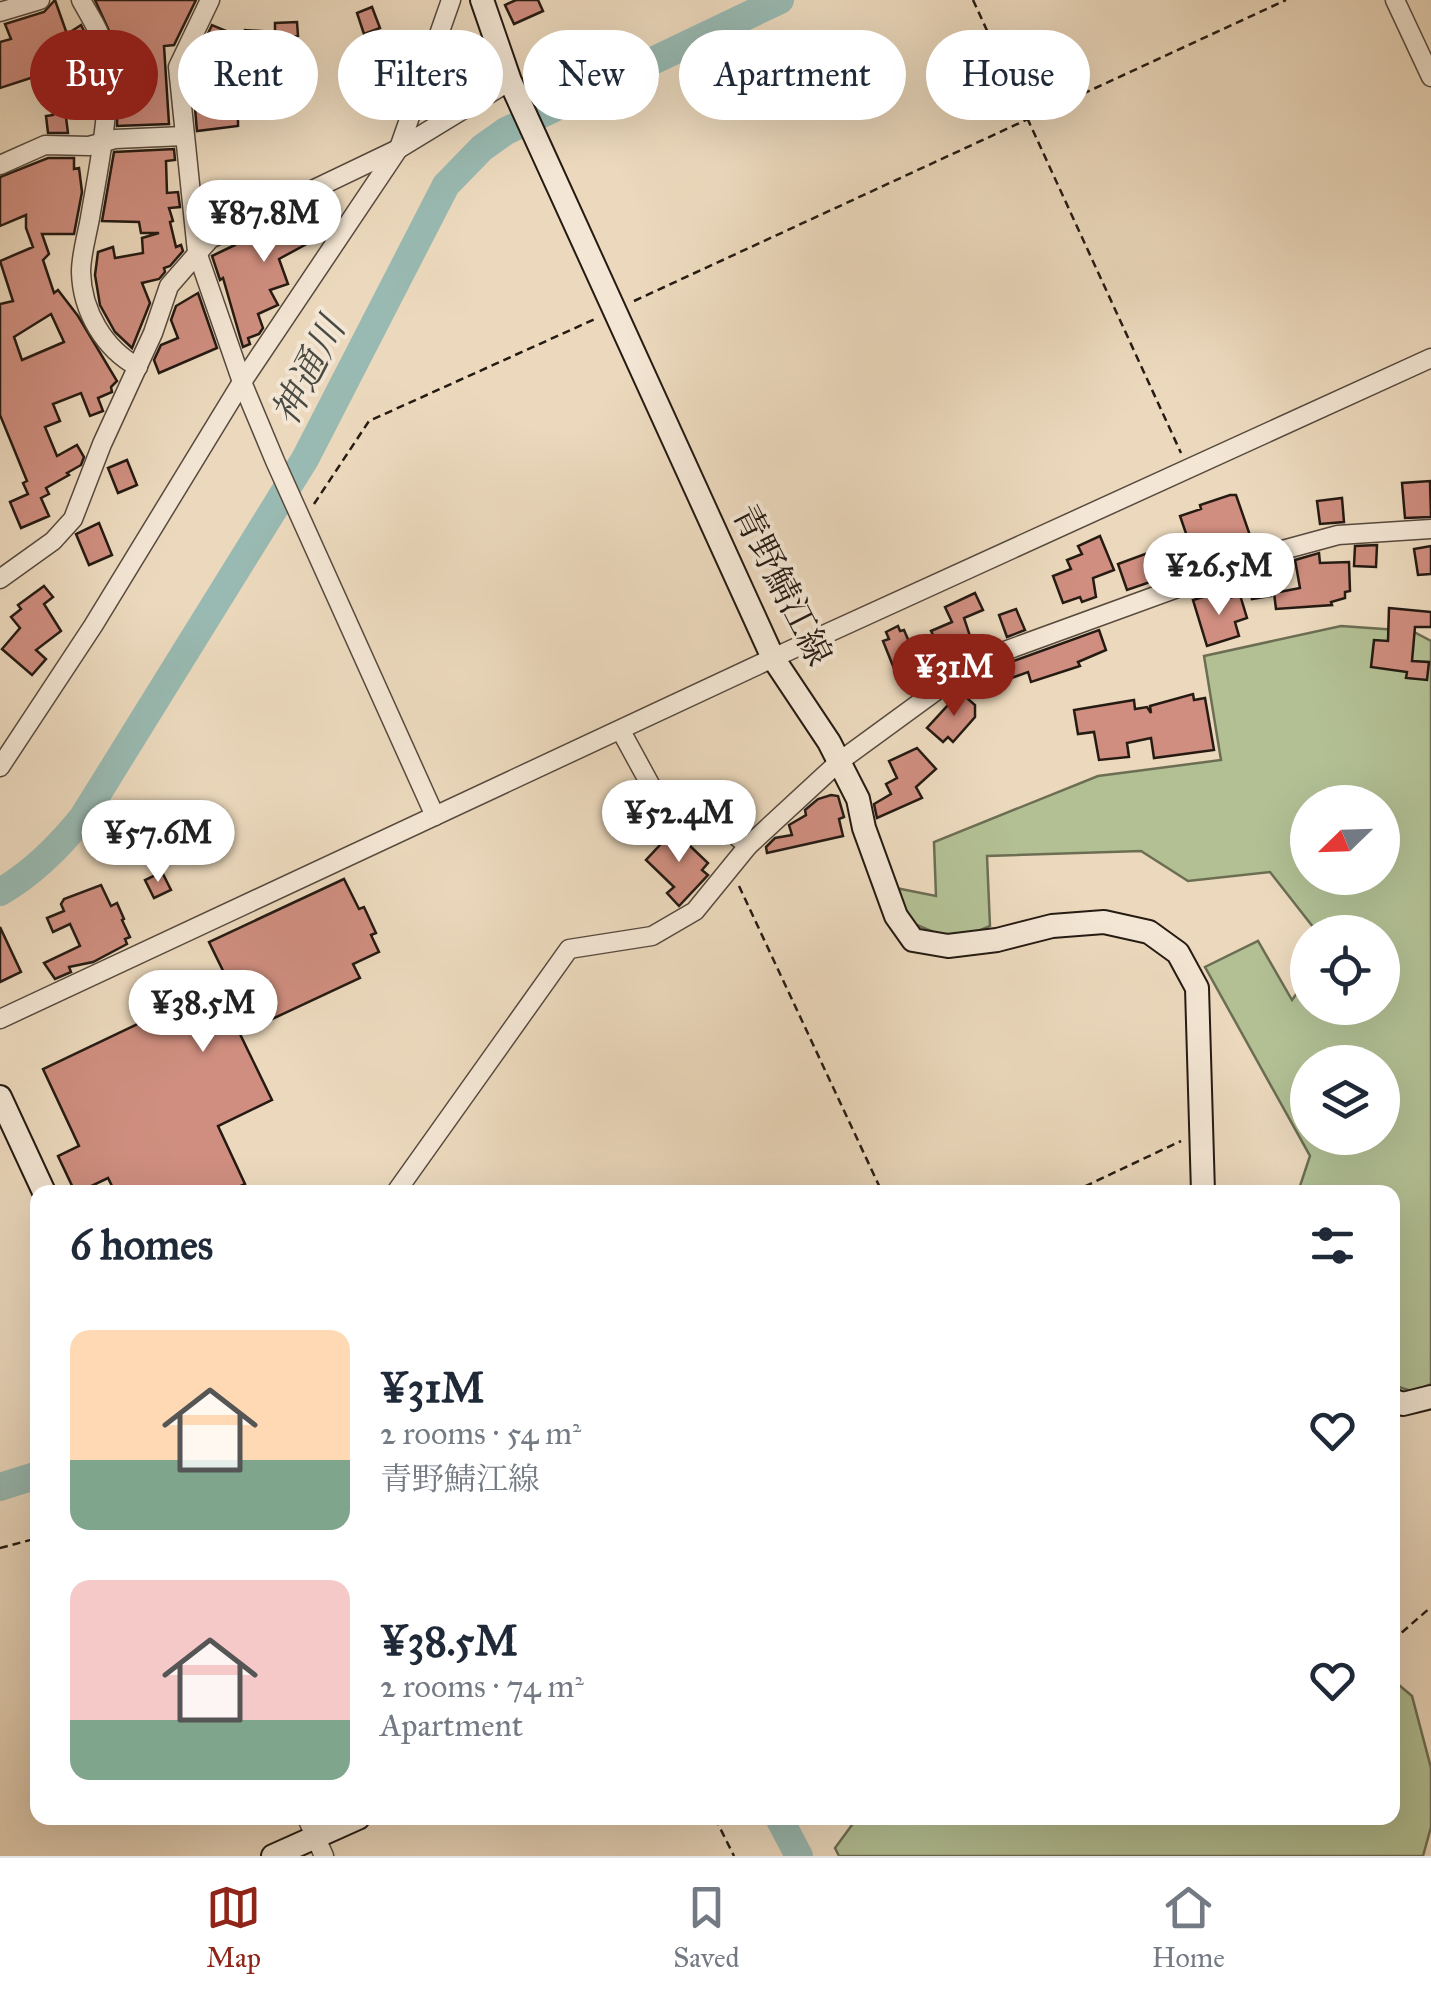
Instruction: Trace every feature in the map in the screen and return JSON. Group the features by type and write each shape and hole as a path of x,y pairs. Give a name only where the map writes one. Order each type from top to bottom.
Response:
{"main road":[{"name":"青野鯖江線","path":"482,0 512,86 772,658 840,761 858,799 864,828 896,916 913,940 948,946 996,940 1052,926 1104,922 1149,932 1178,953 1197,988 1204,1185"},
{"path":"0,1098 41,1185"},
{"path":"1400,1403 1431,1398"},
{"path":"274,1856 342,1825"}],"street":[{"path":"0,12 40,0"},
{"path":"81,0 103,44 102,143 81,270 86,302 103,337 121,358 138,366"},
{"path":"210,0 178,67 198,252 242,382 279,471 434,816"},
{"path":"0,767 93,626 242,382 399,148 451,0"},
{"path":"1394,0 1431,77"},
{"path":"0,579 54,541 73,518 169,286 198,252 223,230 399,148 512,86"},
{"path":"0,164 45,145 89,146 115,139 184,136"},
{"path":"0,1019 772,658 1431,358"},
{"path":"401,1185 570,949 652,936 694,911 734,877 748,846 840,761 977,661 1279,551 1338,535 1431,529"},
{"path":"622,731 658,797 708,812 748,846"}],"path":[{"path":"973,0 986,30"},
{"path":"1090,91 1286,0"},
{"path":"299,517 369,421 1027,120 1188,469"},
{"path":"734,877 879,1185"},
{"path":"1088,1185 1200,1132"},
{"path":"0,1548 30,1540"},
{"path":"1400,1634 1431,1607"},
{"path":"718,1825 734,1856"}],"green space":[{"path":"1341,626 1412,631 1431,641 1431,1384 1414,1392 1400,1387 1400,1185 1300,1185 1309,1155 1400,1155 1400,1045 1290,1045 1290,1120 1205,967 1258,941 1290,997 1290,1025 1400,1025 1400,915 1304,915 1270,872 1188,881 1141,851 987,856 990,926 955,941 912,923 896,888 936,896 934,842 1098,776 1221,760 1204,656"},
{"path":"1400,1686 1412,1696 1431,1768 1431,1827 1423,1856 839,1856 835,1848 852,1825 1400,1825"}],"building":[{"path":"55,0 66,30 30,30 30,78 0,88 0,42 11,39 5,24 44,12"},
{"path":"95,0 196,0 174,45 164,46 169,124 117,126 117,120 158,120 158,30 109,30"},
{"path":"516,0 538,0 543,11 514,24 505,5"},
{"path":"372,7 380,28 363,30 357,13"},
{"path":"297,22 298,30 275,30 275,23"},
{"path":"46,120 66,120 68,133 48,133"},
{"path":"196,120 238,120 238,126 197,131"},
{"path":"174,149 175,160 166,161 167,193 178,192 180,207 169,208 173,221 170,222 176,247 181,245 183,251 164,268 159,279 142,283 150,303 132,348 115,332 100,305 95,275 98,252 113,247 115,258 143,253 142,238 159,233 141,233 139,222 102,221 114,152"},
{"path":"48,158 74,158 82,192 74,234 42,234 49,254 43,260 54,293 58,290 78,316 117,381 112,392 98,398 103,411 90,416 81,393 53,404 60,421 45,427 57,456 77,445 84,457 69,475 46,488 49,494 41,498 49,516 21,528 10,502 28,494 23,483 27,481 0,415 0,304 13,301 0,261 33,247 26,215 0,226 0,177","holes":["51,314 64,342 22,360 14,337"]},
{"path":"326,200 332,216 312,234 314,240 279,259 288,284 270,290 278,305 258,314 263,328 248,338 250,344 243,347 223,278 220,280 212,256 235,245 234,241"},
{"path":"198,293 217,348 159,373 154,360 161,345 178,338 171,320 176,306"},
{"path":"127,460 137,485 118,493 108,468"},
{"path":"1430,481 1431,517 1405,518 1402,483"},
{"path":"1236,495 1254,547 1232,554 1226,537 1191,548 1180,516"},
{"path":"1342,498 1344,522 1320,524 1317,501"},
{"path":"99,523 112,555 89,565 76,534"},
{"path":"1100,536 1114,570 1093,578 1096,597 1063,603 1053,576 1071,569 1067,560 1082,554 1078,546"},
{"path":"1377,545 1376,567 1354,566 1355,546"},
{"path":"1431,546 1431,574 1418,575 1414,549"},
{"path":"1153,551 1162,578 1127,590 1118,564"},
{"path":"1319,553 1320,563 1349,562 1350,591 1345,592 1345,598 1331,602 1332,605 1276,609 1274,593 1300,588 1295,560"},
{"path":"1269,578 1271,596 1252,599 1249,581"},
{"path":"44,586 53,597 44,604 61,631 36,650 46,659 32,675 2,649 20,628 11,617 21,609 18,605"},
{"path":"975,593 983,610 964,618 972,642 948,653 946,650 897,676 883,641 889,639 886,632 898,626 910,644 933,635 931,631 952,622 945,607"},
{"path":"1213,594 1215,602 1240,595 1247,618 1235,622 1239,636 1207,646 1193,600"},
{"path":"1389,608 1431,612 1431,627 1415,627 1412,661 1429,662 1427,680 1406,678 1407,672 1371,667 1374,640 1388,641"},
{"path":"1016,609 1025,630 1007,637 999,615"},
{"path":"1099,630 1106,650 1078,662 1080,666 1031,682 1028,672 981,689 976,677 983,672"},
{"path":"960,692 975,705 975,717 953,742 948,737 943,742 927,728"},
{"path":"1193,694 1194,700 1205,698 1214,750 1154,758 1151,738 1127,743 1129,757 1099,760 1094,732 1078,734 1074,710 1134,700 1135,709 1147,707 1151,713 1150,706"},
{"path":"917,748 936,769 916,787 922,798 877,818 874,804 891,794 886,784 897,778 889,761"},
{"path":"838,796 844,817 839,819 843,836 767,853 766,847 775,838 792,835 789,825 806,815 805,810 818,799"},
{"path":"675,829 681,829 691,840 688,844 708,863 702,870 708,875 679,906 667,893 674,887 646,860"},
{"path":"162,872 171,890 154,898 145,880"},
{"path":"344,879 359,909 364,907 376,933 371,935 379,952 353,964 360,978 240,1034 272,1100 218,1126 245,1184 112,1185 108,1178 93,1185 72,1185 58,1156 79,1146 43,1069 228,981 209,942"},
{"path":"101,885 111,906 117,903 130,937 125,939 127,944 93,962 69,967 71,972 55,979 44,963 80,946 70,924 53,932 47,918 64,911 64,899"},
{"path":"0,927 21,972 0,982"}],"waterway":[{"name":"神通川","path":"0,892 45,859 83,817 305,459 446,185 482,148 506,131 780,0"},
{"path":"0,1487 30,1478"},
{"path":"783,1825 799,1856"}]}
